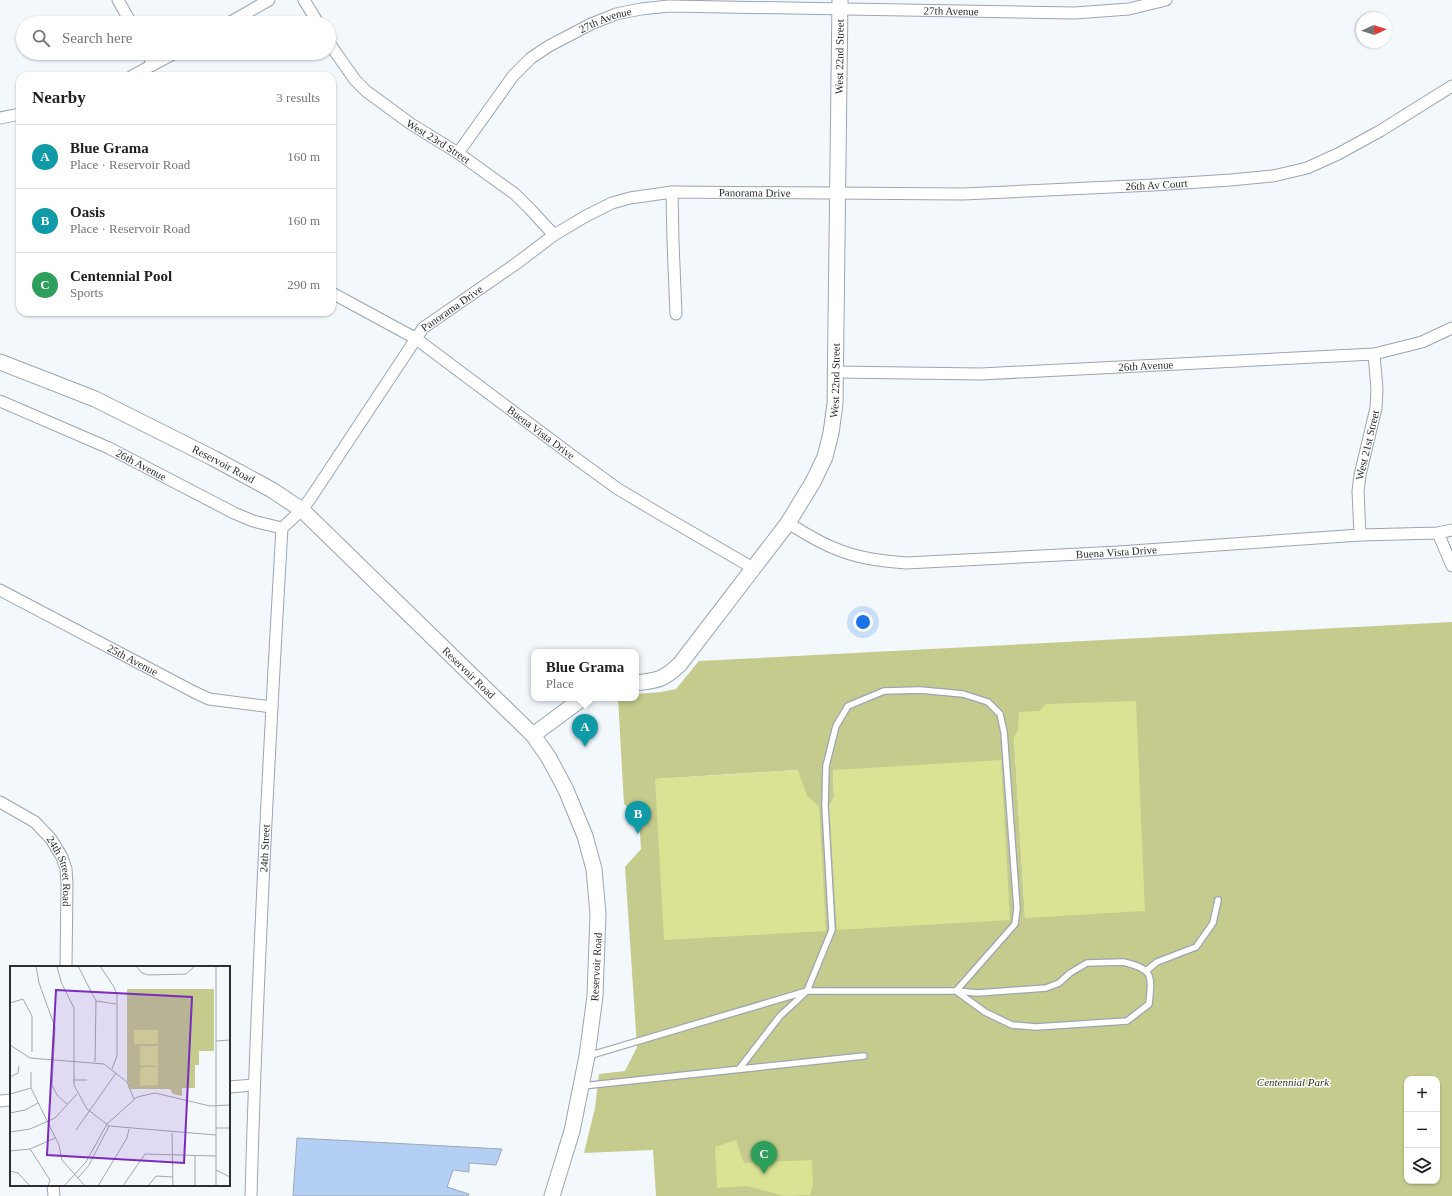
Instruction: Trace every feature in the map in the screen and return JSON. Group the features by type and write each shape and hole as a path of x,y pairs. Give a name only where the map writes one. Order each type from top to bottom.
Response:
{"street":[{"path":"118,0 127,16"},
{"path":"241,16 269,0"},
{"path":"304,0 314,16"},
{"name":"27th Avenue","path":"458,153 513,76 531,58 549,46 616,14 641,9 669,6 840,4 1075,13 1129,9 1166,0"},
{"name":"West 22nd Street","path":"639,682 654,681 667,676 680,664 788,523 813,482 825,457 831,433 834,404 840,4"},
{"name":"West 23rd Street","path":"336,53 355,80 366,92 411,124 458,153 515,194 554,235"},
{"path":"151,60 153,64"},
{"path":"139,72 161,60"},
{"name":"26th Av Court","path":"838,193 963,194 1168,184 1273,176 1307,168 1338,154 1380,131 1452,86"},
{"path":"0,118 16,115"},
{"path":"672,192 676,314"},
{"name":"Panorama Drive","path":"302,510 423,328 517,263 554,235 586,216 612,203 630,198 672,192 838,193"},
{"name":"Buena Vista Drive","path":"336,295 415,338 618,489 753,568"},
{"name":"26th Avenue","path":"835,372 982,374 1374,354 1422,342 1452,328"},
{"name":"West 21st Street","path":"1360,535 1358,491 1360,475 1376,408 1377,389 1374,354"},
{"name":"Reservoir Road","path":"0,362 95,399 213,458 272,490 302,510 533,735 549,758 566,790 584,836 594,869 598,914 596,996 588,1056 572,1131 552,1196"},
{"name":"26th Avenue","path":"0,401 109,448 234,513 253,521 282,528"},
{"path":"282,528 302,510"},
{"name":"Buena Vista Drive","path":"788,523 810,537 847,553 880,561 906,563 1118,552 1360,535 1438,533 1452,530"},
{"name":"24th Street","path":"252,1196 254,1086 282,528"},
{"path":"1438,533 1452,566"},
{"name":"25th Avenue","path":"0,590 209,699 272,707"},
{"path":"533,735 579,701"},
{"name":"24th Street Road","path":"0,802 35,822 51,839 62,857 66,869 67,884 66,966"},
{"path":"230,1087 254,1086"},
{"path":"0,1101 10,1100"}],"lane":[{"path":"740,1069 780,1016 807,991 832,930 825,800 826,766 836,726 848,706 884,691 920,690 963,694 988,702 1000,714 1004,732 1017,908 1015,924 956,990"},
{"path":"1146,971 1157,962 1196,947 1213,924 1218,900"},
{"path":"588,1056 807,991 956,990 978,994 1046,988 1060,983 1070,973 1087,963 1123,962 1140,966 1146,971 1150,980 1149,1004 1127,1021 1036,1027 1012,1025 985,1012 956,990"},
{"path":"582,1086 864,1056"}],"green space":[{"name":"Centennial Park","path":"1452,622 1452,1196 656,1196 653,1150 584,1153 595,1108 599,1074 625,1071 637,1047 625,867 641,849 639,816 624,804 618,701 639,701 639,694 676,689 699,661","holes":["1039,711 1025,918 1014,738 1018,731","797,770 807,796 655,779","833,771 1010,920 829,807 834,797"]}],"shaded area":[{"path":"1136,701 1145,911 1025,918 1014,738 1018,731 1019,712 1039,711 1046,704"},
{"path":"1001,760 1010,920 837,930 829,807 834,797 833,770"},
{"path":"798,770 807,796 819,806 826,931 664,940 655,779"},
{"path":"736,1140 744,1163 812,1160 813,1185 810,1195 785,1196 747,1186 717,1188 715,1147"}],"building":[{"path":"297,1138 502,1149 496,1165 469,1163 469,1172 453,1170 447,1187 469,1194 468,1196 293,1196"}],"place":[{"name":"Blue Grama","path":"585,747"},
{"name":"Oasis","path":"638,834"},
{"name":"Centennial Pool","path":"764,1174"}]}
